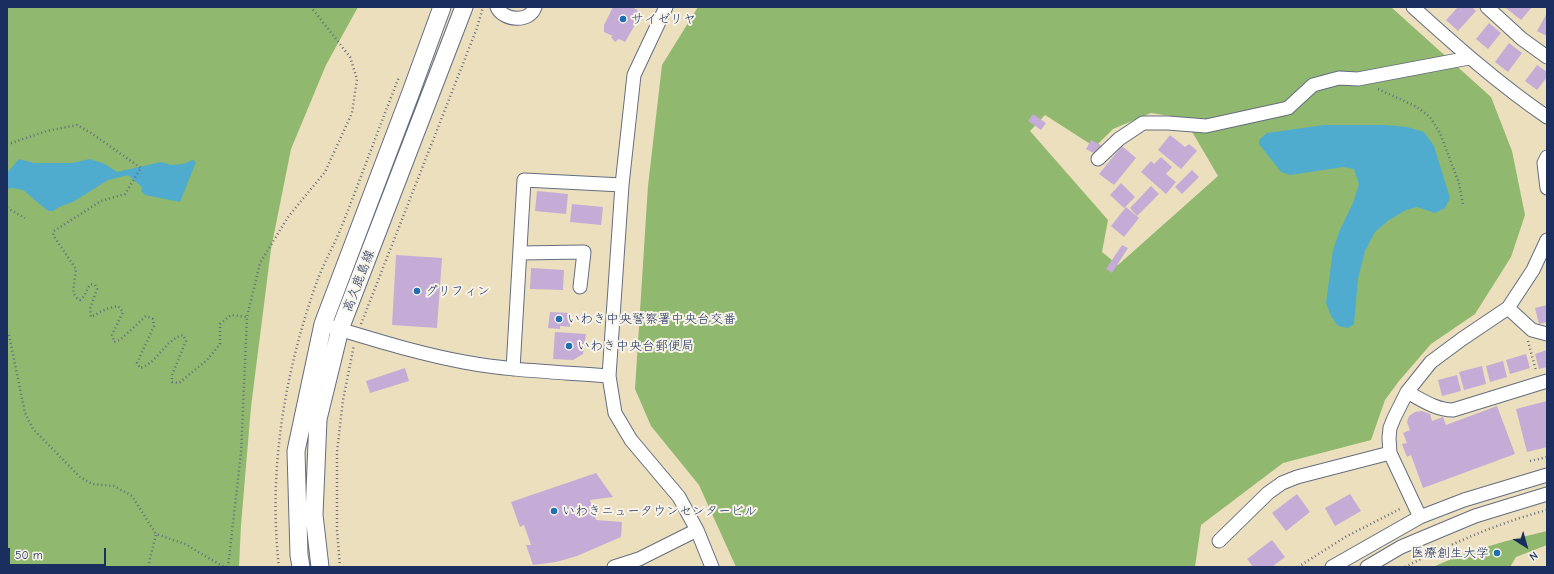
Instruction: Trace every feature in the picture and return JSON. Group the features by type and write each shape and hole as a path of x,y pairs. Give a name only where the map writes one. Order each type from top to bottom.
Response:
{"main road":[{"name":"高久鹿島線","path":"301,567 298,555 296,451 323,324 442,7"},
{"name":"高久鹿島線","path":"320,567 314,515 318,419 340,329 464,7"}],"street":[{"path":"497,7 500,13 505,16 521,18 533,12 534,7"},
{"path":"666,7 634,75 622,185 609,376 615,413 631,440 679,497 697,530 712,567"},
{"path":"1413,7 1469,58 1518,97 1547,117"},
{"path":"1488,7 1522,39 1547,57"},
{"path":"1098,159 1119,139 1143,123 1206,126 1288,108 1313,85 1339,78 1358,79 1469,58"},
{"path":"1547,157 1544,163 1547,188"},
{"path":"513,369 524,180 622,185"},
{"path":"1420,517 1390,453 1390,428 1407,392 1432,362 1462,339 1508,308 1533,270 1547,240"},
{"path":"520,253 584,252 580,287"},
{"path":"1508,308 1532,330 1547,334"},
{"path":"323,324 357,335 445,358 513,369 609,376"},
{"path":"1407,392 1431,406 1444,410 1453,410 1543,382"},
{"path":"1219,540 1263,498 1282,483 1297,477 1390,453"},
{"path":"1332,567 1420,517 1464,500 1547,475"},
{"path":"1367,567 1401,547 1475,516 1547,494"},
{"path":"614,567 639,559 697,530"}],"path":[{"path":"228,567 241,453 247,316 260,263 288,217 325,172 352,113 357,79 350,57 311,7"},
{"path":"340,567 337,530 336,452 349,366 357,335 477,28 483,7"},
{"path":"1358,79 1417,107 1430,117 1440,133 1459,183 1463,205"},
{"path":"7,142 11,143 47,131 77,125 141,168 125,194 101,201 54,231 53,235 76,269 73,292 76,298 80,300 83,298 91,284 95,285 97,289 90,309 91,317 106,309 118,306 124,312 112,335 114,342 120,340 146,316 153,319 154,326 137,364 140,368 147,366 176,337 183,335 186,341 172,375 172,382 180,383 207,360 220,344 220,324 231,315 247,316"},
{"path":"7,208 24,218"},
{"path":"1532,330 1527,339 1543,382"},
{"path":"9,335 24,413 33,429 80,477 92,484 114,486 132,496 156,534 185,544 224,567"},
{"path":"1530,461 1547,456"},
{"path":"1298,567 1347,536 1413,502"},
{"path":"1405,567 1486,530 1547,510"},
{"path":"148,567 156,534"}],"green space":[{"path":"7,7 358,7 326,65 291,149 271,249 251,407 239,567 7,567"},
{"path":"698,7 1391,7 1491,97 1512,151 1525,215 1511,257 1475,314 1431,344 1399,381 1385,400 1371,440 1283,463 1201,525 1195,567 736,567 699,485 651,426 635,389 648,186 662,65","holes":["1151,113 1184,118 1218,176 1118,265 1102,252 1108,220 1030,131 1045,115 1095,147 1113,129"]},
{"path":"1547,531 1547,545 1516,557 1510,567 1433,567 1475,551"}],"water":[{"path":"1324,125 1384,125 1407,127 1424,132 1434,146 1450,198 1445,208 1435,213 1417,207 1406,210 1389,220 1375,232 1365,251 1358,279 1354,324 1348,328 1338,326 1331,316 1326,303 1333,250 1339,232 1353,203 1359,184 1354,169 1343,167 1290,175 1281,172 1259,144 1259,140 1267,133"},
{"path":"19,159 34,163 72,163 90,159 105,164 117,172 161,162 171,165 183,164 193,160 196,162 180,202 145,195 141,191 142,187 128,175 108,180 73,202 53,211 48,211 23,190 13,188 7,189 7,173"}],"building":[{"name":"サイゼリヤ","path":"613,7 632,7 642,13 625,42 619,39 615,42 611,37 613,36 604,32 604,25"},
{"path":"1458,7 1472,7 1476,11 1458,31 1446,20"},
{"path":"1532,7 1521,20 1506,8"},
{"path":"1547,13 1547,36 1537,31"},
{"path":"1489,23 1501,33 1488,49 1476,39"},
{"path":"1509,43 1522,53 1508,72 1495,62"},
{"path":"1537,65 1547,72 1547,77 1537,90 1525,81"},
{"path":"1033,114 1046,123 1041,130 1028,121"},
{"path":"1170,135 1185,147 1189,144 1197,151 1181,169 1158,150"},
{"path":"1091,140 1101,145 1095,154 1086,149"},
{"path":"1122,146 1136,158 1114,185 1099,174"},
{"path":"1161,157 1172,167 1166,174 1176,182 1166,194 1141,172 1151,161 1154,164"},
{"path":"1192,170 1199,177 1182,194 1175,187"},
{"path":"1121,183 1135,197 1124,208 1110,195"},
{"path":"1151,186 1159,194 1137,216 1130,208"},
{"path":"537,191 568,194 566,214 535,211"},
{"path":"572,204 603,207 601,225 570,222"},
{"path":"1126,207 1139,218 1124,237 1111,226"},
{"path":"1122,245 1128,248 1112,273 1106,269"},
{"name":"グリフィン","path":"396,255 442,258 437,328 392,325"},
{"path":"531,268 564,270 563,290 530,289"},
{"path":"1547,305 1547,322 1539,324 1535,308"},
{"name":"いわき中央警察署中央台交番","path":"550,312 570,313 570,327 560,326 560,329 548,328"},
{"path":"555,332 586,334 583,354 573,360 553,359"},
{"path":"1547,350 1547,367 1539,369 1535,354"},
{"path":"1526,354 1530,368 1510,374 1506,360"},
{"path":"1503,361 1507,377 1490,382 1486,366"},
{"path":"1482,366 1486,384 1464,390 1459,372"},
{"path":"405,368 409,381 370,393 366,381"},
{"path":"1457,375 1461,391 1442,396 1438,380"},
{"path":"1547,401 1547,447 1527,452 1516,409"},
{"path":"1497,406 1515,454 1423,488 1411,455 1407,457 1402,444 1407,443 1403,433 1410,430 1407,422 1409,416 1415,412 1422,411 1430,414 1432,421 1443,417 1446,425"},
{"name":"いわきニュータウンセンタービル","path":"596,473 613,497 590,500 596,520 622,522 621,537 577,556 556,562 533,565 526,545 531,545 524,525 520,527 511,502"},
{"path":"1297,494 1310,512 1286,531 1272,513"},
{"path":"1350,494 1361,511 1335,526 1325,508"},
{"path":"1272,540 1285,557 1272,567 1253,567 1247,559"}],"place":[{"name":"サイゼリヤ","path":"623,19"},
{"name":"グリフィン","path":"417,291"},
{"name":"いわき中央警察署中央台交番","path":"559,319"},
{"name":"いわき中央台郵便局","path":"569,346"},
{"name":"いわきニュータウンセンタービル","path":"554,511"},
{"name":"医療創生大学","path":"1497,553"}]}
